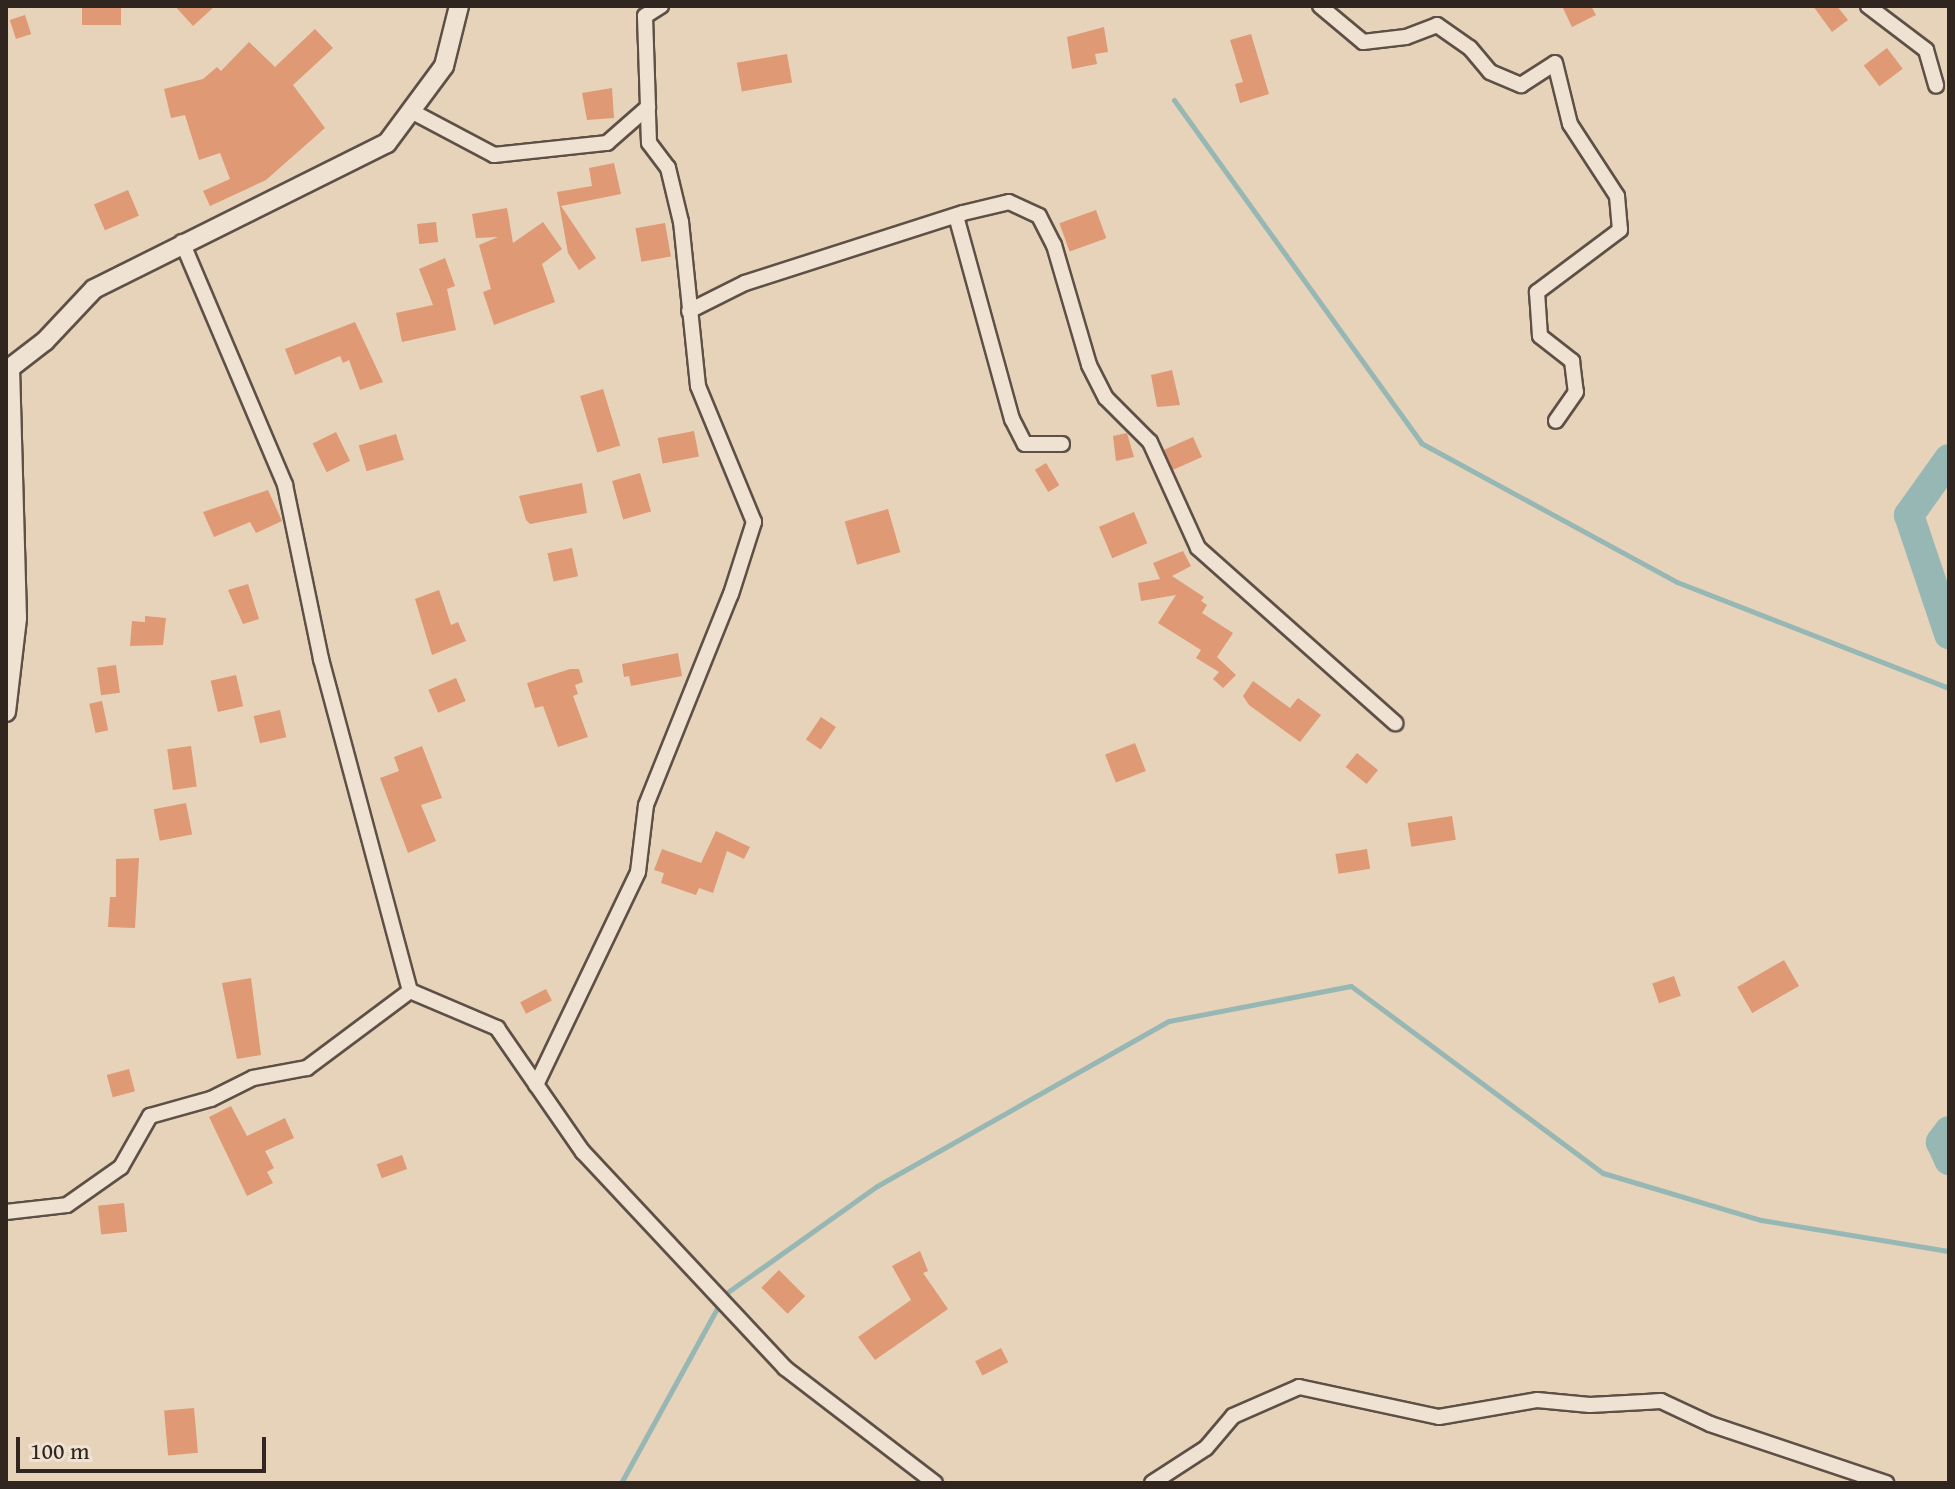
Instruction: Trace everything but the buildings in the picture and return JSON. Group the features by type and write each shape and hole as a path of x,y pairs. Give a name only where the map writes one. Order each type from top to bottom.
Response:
{"street":[{"path":"6,712 17,602 8,368 45,341 94,289 182,242 387,143 444,66 459,6"},
{"path":"536,1085 638,872 646,805 731,594 754,522 698,386 681,222 668,168 649,143 645,16 661,6"},
{"path":"1320,6 1363,42 1406,37 1437,25 1470,48 1490,72 1521,85 1555,63 1570,124 1617,196 1620,230 1537,292 1540,336 1572,361 1576,392 1556,421"},
{"path":"1868,6 1926,50 1936,86"},
{"path":"411,111 494,155 607,143 648,107"},
{"path":"689,311 745,283 956,216 1009,202 1039,216 1054,245 1089,365 1106,398 1150,442 1198,548 1395,723"},
{"path":"956,216 1012,419 1025,444 1062,444"},
{"path":"182,242 285,485 321,659 410,991"},
{"path":"410,991 497,1028 583,1152 785,1368 935,1483"},
{"path":"6,1212 67,1205 121,1167 150,1116 211,1099 253,1078 307,1068 410,991"},
{"path":"1152,1483 1206,1448 1233,1416 1299,1387 1439,1417 1537,1400 1590,1405 1661,1401 1710,1424 1886,1483"}],"waterway":[{"path":"1174,100 1421,443 1677,582 1949,688"},
{"path":"1949,459 1909,515 1949,634"},
{"path":"621,1483 725,1294 877,1186 1169,1021 1351,986 1603,1173 1761,1220 1949,1251"},
{"path":"1949,1131 1941,1142 1949,1160"}]}
